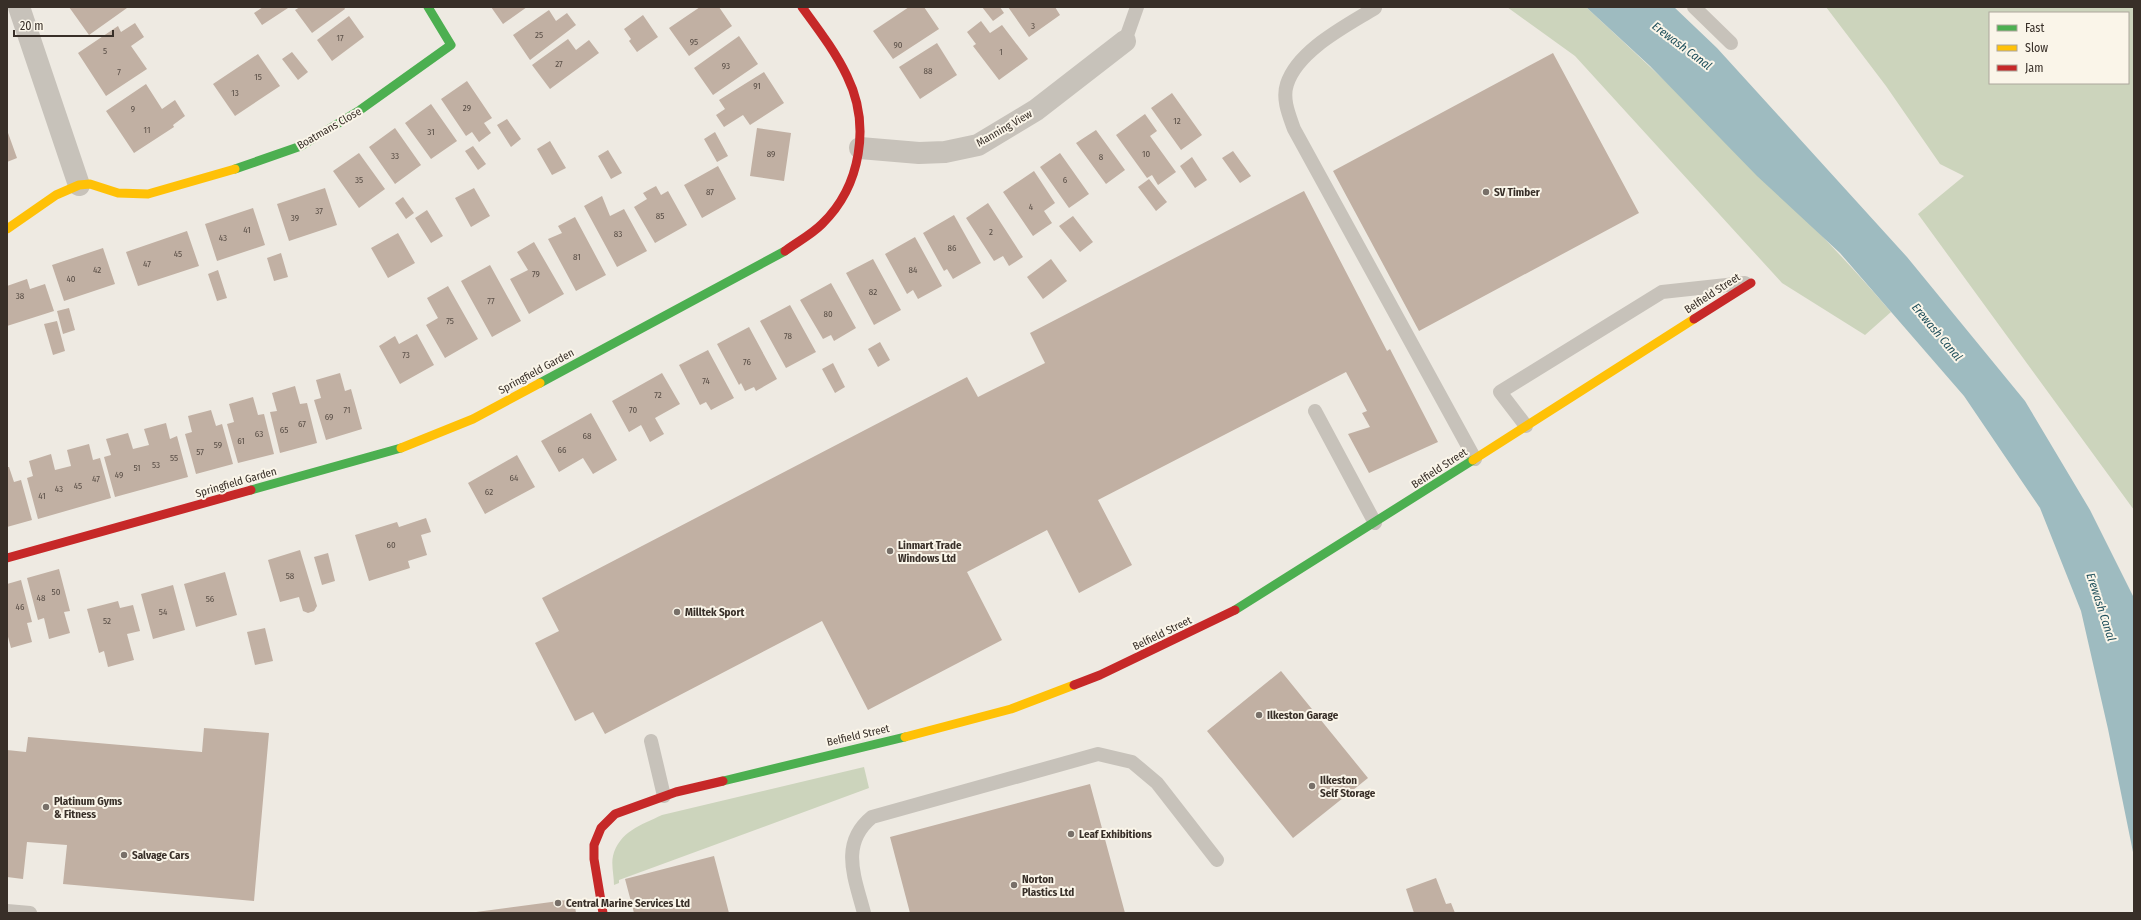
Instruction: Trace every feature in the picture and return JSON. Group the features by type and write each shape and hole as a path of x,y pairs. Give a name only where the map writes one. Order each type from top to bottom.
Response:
{"street":[{"path":"19,7 79,185"},
{"name":"Boatmans Close","path":"7,229 56,195 79,185 90,184 118,193 148,194 301,146 360,110 451,44 428,7"},
{"name":"Springfield Garden","path":"7,558 410,446 473,419 781,252 821,225 834,211 852,177 860,148 859,113 852,87 838,60 802,7"},
{"name":"Manning View","path":"860,148 913,152 945,152 978,145 1036,110 1125,41"},
{"name":"Belfield Street","path":"603,913 594,859 594,845 601,828 615,814 664,796 952,726 1011,710 1085,681 1228,614 1375,523 1751,283"}],"lane":[{"path":"1125,41 1137,7"},
{"path":"1694,7 1731,43"},
{"path":"1375,8 1327,38 1308,54 1296,68 1286,84 1286,109 1294,129 1475,459"},
{"path":"1526,426 1500,392 1662,292 1751,283"},
{"path":"1315,411 1375,523"},
{"path":"650,741 664,796"},
{"path":"864,913 851,861 853,847 862,826 872,818 1098,754 1132,762 1157,783 1217,860"},
{"path":"7,911 30,913"}],"green space":[{"path":"1507,7 1586,7 1743,155 1781,193 1891,312 1865,335 1782,283 1575,56"},
{"path":"1826,7 2134,7 2134,510 1918,214 1964,176 1940,164 1886,86"},
{"path":"864,767 869,788 619,880 619,883 614,885 612,859 616,848 626,835 646,822 662,815"}],"water":[{"name":"Erewash Canal","path":"1586,7 1674,7 1717,48 1907,257 2025,401 2090,510 2134,598 2134,857 2108,729 2081,611 2040,508 1964,396 1840,253 1757,176 1650,66"}],"building":[{"path":"69,7 126,7 127,8 89,35"},
{"path":"263,7 288,8 262,25 254,13"},
{"path":"300,7 344,7 345,9 312,33 295,10"},
{"path":"491,7 527,7 503,24"},
{"path":"700,7 719,7 732,26 689,56 669,28"},
{"path":"909,7 924,7 939,29 893,59 873,31"},
{"path":"982,7 1000,7 1004,13 993,21"},
{"path":"1008,7 1055,7 1060,15 1029,37"},
{"path":"549,10 556,21 567,13 576,25 530,60 513,35"},
{"path":"643,15 658,37 637,52 629,41 631,39 624,29"},
{"path":"349,16 364,37 332,61 317,40"},
{"path":"981,21 990,33 1002,25 1028,59 999,80 973,46 976,44 967,32"},
{"path":"135,23 144,37 131,46 147,69 106,96 78,53 118,26 121,32"},
{"path":"739,36 758,64 713,95 694,68"},
{"path":"568,39 576,50 589,40 599,53 550,89 532,65"},
{"path":"937,43 957,75 920,99 899,67"},
{"path":"292,52 308,72 298,80 282,59"},
{"name":"SV Timber","path":"1553,53 1639,213 1419,331 1333,171"},
{"path":"258,54 280,86 235,116 213,84"},
{"path":"764,72 784,103 750,125 743,115 724,127 716,115 725,109 719,100"},
{"path":"467,81 492,118 484,123 491,133 479,142 472,132 466,136 441,99"},
{"path":"146,84 162,109 175,100 185,116 173,125 174,127 134,153 106,111"},
{"path":"1172,93 1202,135 1181,150 1151,108"},
{"path":"431,104 457,141 431,159 405,123"},
{"path":"1145,114 1157,131 1150,136 1176,172 1158,185 1152,175 1147,178 1116,135"},
{"path":"507,119 521,139 511,147 497,125"},
{"path":"395,128 421,165 395,184 369,147"},
{"path":"757,128 791,133 784,181 750,176"},
{"path":"7,130 17,158 7,162"},
{"path":"1096,130 1125,170 1106,184 1076,143"},
{"path":"715,132 728,156 717,162 704,139"},
{"path":"550,141 566,168 552,175 537,149"},
{"path":"473,146 486,164 478,170 465,151"},
{"path":"608,150 622,173 611,179 598,156"},
{"path":"1233,151 1251,176 1240,183 1222,158"},
{"path":"359,153 385,189 359,208 333,171"},
{"path":"1060,153 1089,194 1069,208 1040,167"},
{"path":"1192,157 1207,180 1195,188 1180,166"},
{"path":"718,166 736,199 702,218 684,185"},
{"path":"1034,171 1055,203 1044,211 1052,223 1033,236 1003,192"},
{"path":"1149,179 1167,202 1156,211 1138,187"},
{"path":"656,186 661,195 668,191 687,225 655,243 634,207 647,199 643,193"},
{"path":"325,188 337,225 289,241 277,204"},
{"path":"474,188 490,216 471,227 455,198"},
{"path":"1304,191 1387,351 1390,349 1438,442 1369,473 1348,434 1370,427 1362,413 1367,411 1346,372 1098,500 1132,565 1079,593 1047,530 967,572 1002,640 868,710 822,621 605,734 593,712 575,721 535,643 559,631 542,598 967,377 978,397 1045,363 1030,333"},
{"path":"602,196 610,216 624,209 647,251 617,267 584,206"},
{"path":"403,197 414,213 406,219 395,203"},
{"path":"988,203 1023,257 1009,266 1003,256 994,261 966,218"},
{"path":"253,208 265,245 217,261 205,224"},
{"path":"427,210 443,236 431,243 415,218"},
{"path":"954,215 981,263 953,279 947,269 944,271 923,233"},
{"path":"1073,216 1093,242 1080,252 1059,226"},
{"path":"575,217 606,275 576,291 548,239 562,233 558,226"},
{"path":"187,231 199,266 138,286 126,252"},
{"path":"398,233 415,263 388,278 371,248"},
{"path":"915,237 942,286 918,299 913,290 907,294 885,254"},
{"path":"534,242 564,294 529,314 510,279 528,270 517,252"},
{"path":"103,248 115,284 64,301 52,265"},
{"path":"281,253 288,277 274,281 267,258"},
{"path":"873,259 901,310 874,325 846,273"},
{"path":"1051,259 1067,281 1043,299 1027,277"},
{"path":"490,265 521,321 492,337 461,281"},
{"path":"218,270 227,298 217,301 208,274"},
{"path":"27,279 30,289 45,284 54,311 7,326 7,286"},
{"path":"831,283 856,328 834,341 831,335 823,339 800,300"},
{"path":"448,286 478,339 445,358 426,325 438,318 427,298"},
{"path":"790,305 816,352 786,368 760,321"},
{"path":"69,308 75,330 63,334 57,311"},
{"path":"57,321 65,351 53,355 44,324"},
{"path":"749,327 777,379 756,391 754,387 745,391 741,383 739,385 717,344"},
{"path":"417,334 434,365 400,384 379,346 395,336 399,344"},
{"path":"880,342 890,360 878,367 868,349"},
{"path":"708,350 734,398 711,410 706,402 700,405 679,365"},
{"path":"833,363 845,387 835,393 822,369"},
{"path":"340,373 345,391 351,389 362,429 326,440 314,400 321,398 316,380"},
{"path":"662,373 680,404 655,418 664,434 650,442 641,425 629,432 612,401"},
{"path":"295,386 300,404 307,403 317,443 280,453 270,412 277,411 272,393"},
{"path":"253,397 258,415 264,414 274,454 238,463 227,424 234,422 229,404"},
{"path":"211,410 216,426 222,424 233,464 196,474 185,434 192,432 188,416"},
{"path":"591,413 617,460 593,474 583,458 559,472 541,441"},
{"path":"166,423 170,439 177,436 188,477 115,497 104,457 111,455 106,439 128,433 133,449 149,445 144,429"},
{"path":"89,444 93,460 100,458 111,498 38,519 27,478 33,476 29,461 51,454 55,470 71,466 67,450"},
{"path":"517,455 535,487 485,514 468,483"},
{"path":"7,467 9,467 14,482 21,480 32,520 7,527"},
{"path":"426,518 431,532 421,535 427,555 408,561 410,568 369,581 355,535 397,522 399,527"},
{"path":"300,550 317,606 314,611 308,613 303,611 299,597 280,602 268,560"},
{"path":"328,553 335,581 322,585 314,557"},
{"path":"59,569 70,611 64,612 70,633 49,639 44,618 38,620 27,578"},
{"path":"225,572 237,615 196,627 184,584"},
{"path":"21,580 32,622 27,623 32,642 11,648 7,633 7,584"},
{"path":"173,585 185,630 153,639 141,594"},
{"path":"118,601 120,608 133,605 140,631 127,634 134,660 108,667 104,651 99,653 87,609"},
{"path":"265,628 273,661 255,665 247,632"},
{"path":"1281,671 1368,778 1293,838 1207,731"},
{"path":"204,728 269,733 254,901 63,884 67,845 27,842 23,879 7,877 7,750 26,752 28,737 202,752"},
{"path":"1090,784 1125,913 910,913 890,837"},
{"path":"714,856 729,913 634,913 625,879"},
{"path":"1436,878 1446,904 1451,903 1455,913 1414,913 1406,889"},
{"name":"Central Marine Services Ltd","path":"574,899 576,913 476,913 476,912"}],"traffic: fast":[{"path":"235,169 301,146 360,110 451,45 428,7"},
{"path":"540,383 785,251"},
{"path":"251,490 401,448"},
{"path":"1235,610 1473,460"},
{"path":"723,781 905,737"}],"traffic: slow":[{"path":"7,229 56,195 79,185 90,184 118,193 148,194 235,169"},
{"path":"1473,460 1694,319"},
{"path":"401,448 473,419 540,383"},
{"path":"905,737 1011,709 1074,685"}],"traffic: jam":[{"path":"785,251 818,228 835,209 846,192 858,154 860,134 859,114 847,76 832,49 802,7"},
{"path":"1694,319 1751,283"},
{"path":"7,558 251,490"},
{"path":"1074,685 1100,675 1235,610"},
{"path":"603,913 594,859 594,845 601,828 615,814 676,792 723,781"}],"place":[{"name":"SV Timber","path":"1486,192"},
{"name":"Linmart Trade Windows Ltd","path":"890,551"},
{"name":"Milltek Sport","path":"677,612"},
{"name":"Ilkeston Garage","path":"1259,715"},
{"name":"Ilkeston Self Storage","path":"1312,786"},
{"name":"Platinum Gyms & Fitness","path":"46,807"},
{"name":"Leaf Exhibitions","path":"1071,834"},
{"name":"Salvage Cars","path":"124,855"},
{"name":"Norton Plastics Ltd","path":"1014,885"},
{"name":"Central Marine Services Ltd","path":"558,903"}]}
